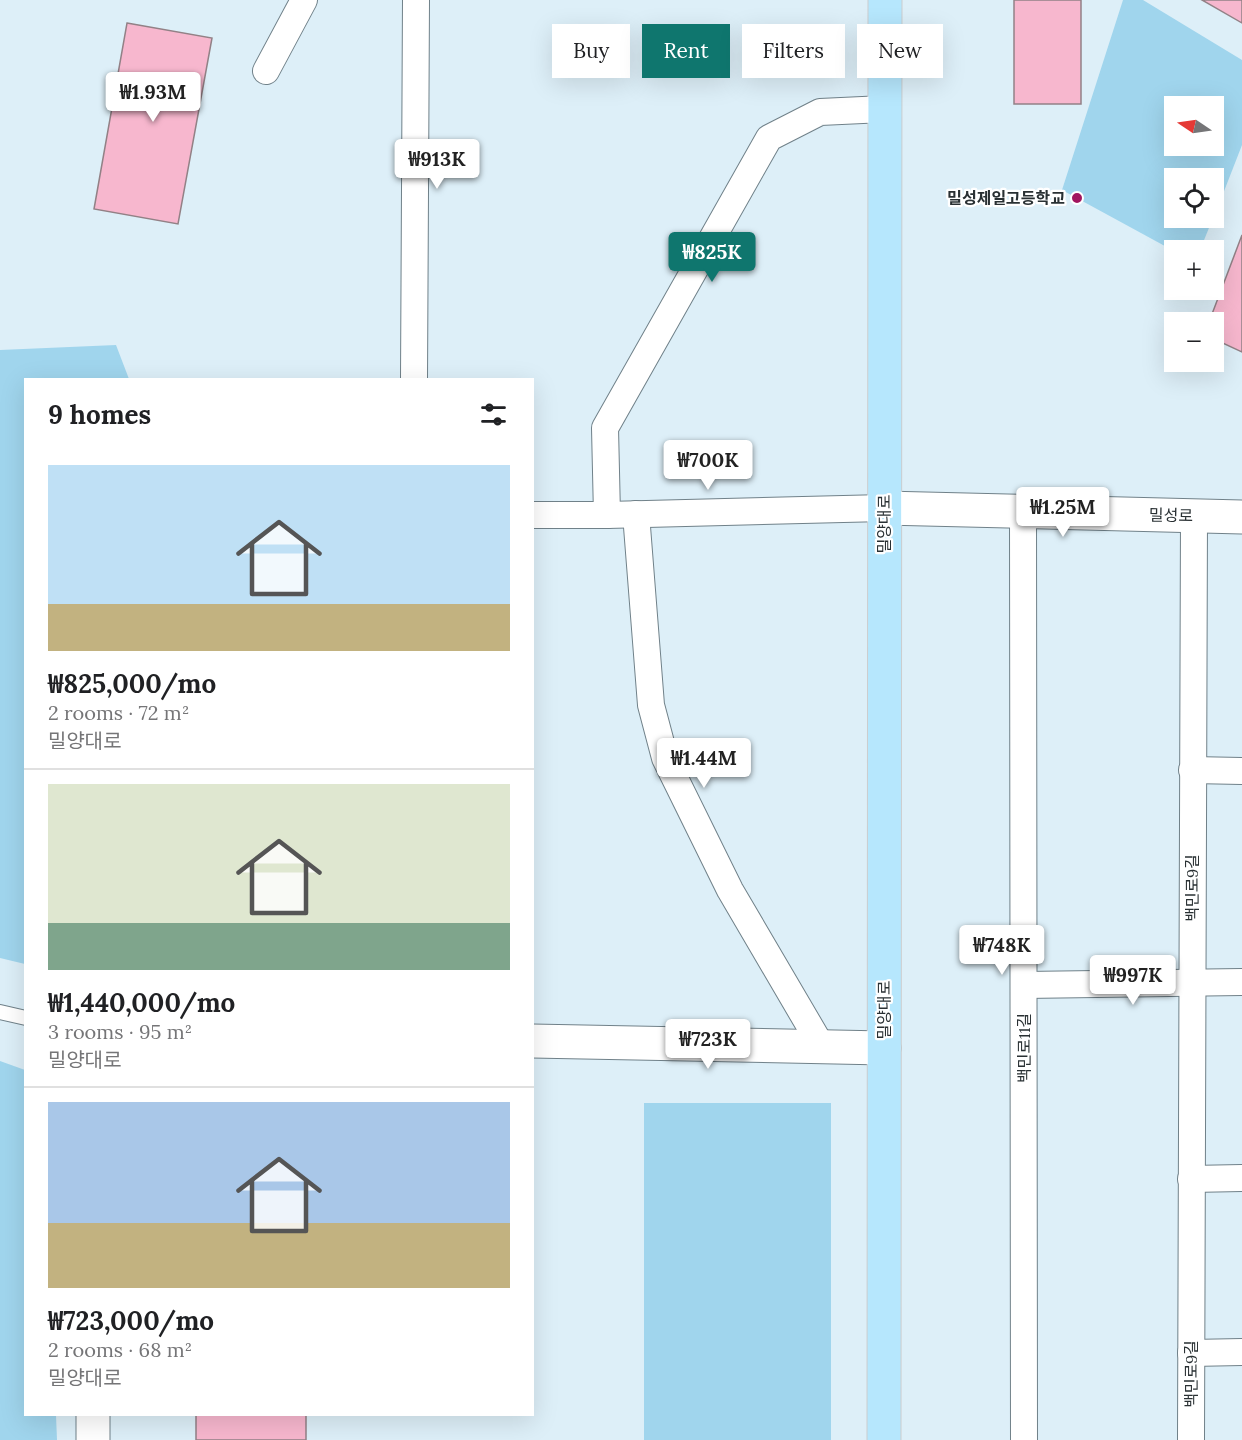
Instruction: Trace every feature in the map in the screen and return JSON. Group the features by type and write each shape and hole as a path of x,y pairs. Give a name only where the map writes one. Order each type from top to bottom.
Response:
{"main road":[{"name":"밀양대로","path":"884,1440 885,0"}],"street":[{"path":"266,71 304,0"},
{"path":"414,378 416,0"},
{"path":"607,515 604,428 769,138 820,112 884,109"},
{"path":"534,515 884,508"},
{"name":"밀성로","path":"884,508 1242,517"},
{"name":"백민로11길","path":"1023,512 1024,1440"},
{"path":"636,514 651,705 665,758 730,890 822,1047"},
{"name":"백민로9길","path":"1191,1440 1194,516"},
{"path":"1192,770 1242,771"},
{"path":"1024,985 1242,982"},
{"name":"밀양대로","path":"534,1041 884,1048"},
{"path":"1191,1179 1242,1178"},
{"path":"1191,1353 1242,1352"},
{"path":"93,1416 93,1440"}],"lane":[{"path":"0,1012 24,1018"}],"shaded area":[{"path":"1123,0 1143,0 1242,60 1242,145 1224,191 1224,168 1164,168 1164,228 1209,228 1204,240 1164,240 1164,246 1062,190"},
{"path":"116,345 129,378 24,378 24,964 0,958 0,350"},
{"path":"0,1061 24,1070 24,1416 56,1416 57,1440 0,1440"},
{"path":"644,1103 831,1103 831,1440 644,1440"}],"building":[{"path":"1014,0 1081,0 1081,104 1014,104"},
{"path":"1202,0 1242,0 1242,23"},
{"path":"127,23 212,38 178,224 94,209"},
{"path":"1242,235 1242,352 1224,344 1224,312 1213,312 1217,300 1224,300 1224,282"},
{"path":"196,1416 306,1416 306,1440 196,1440"}],"place":[{"name":"밀성제일고등학교","path":"1077,198"}]}
